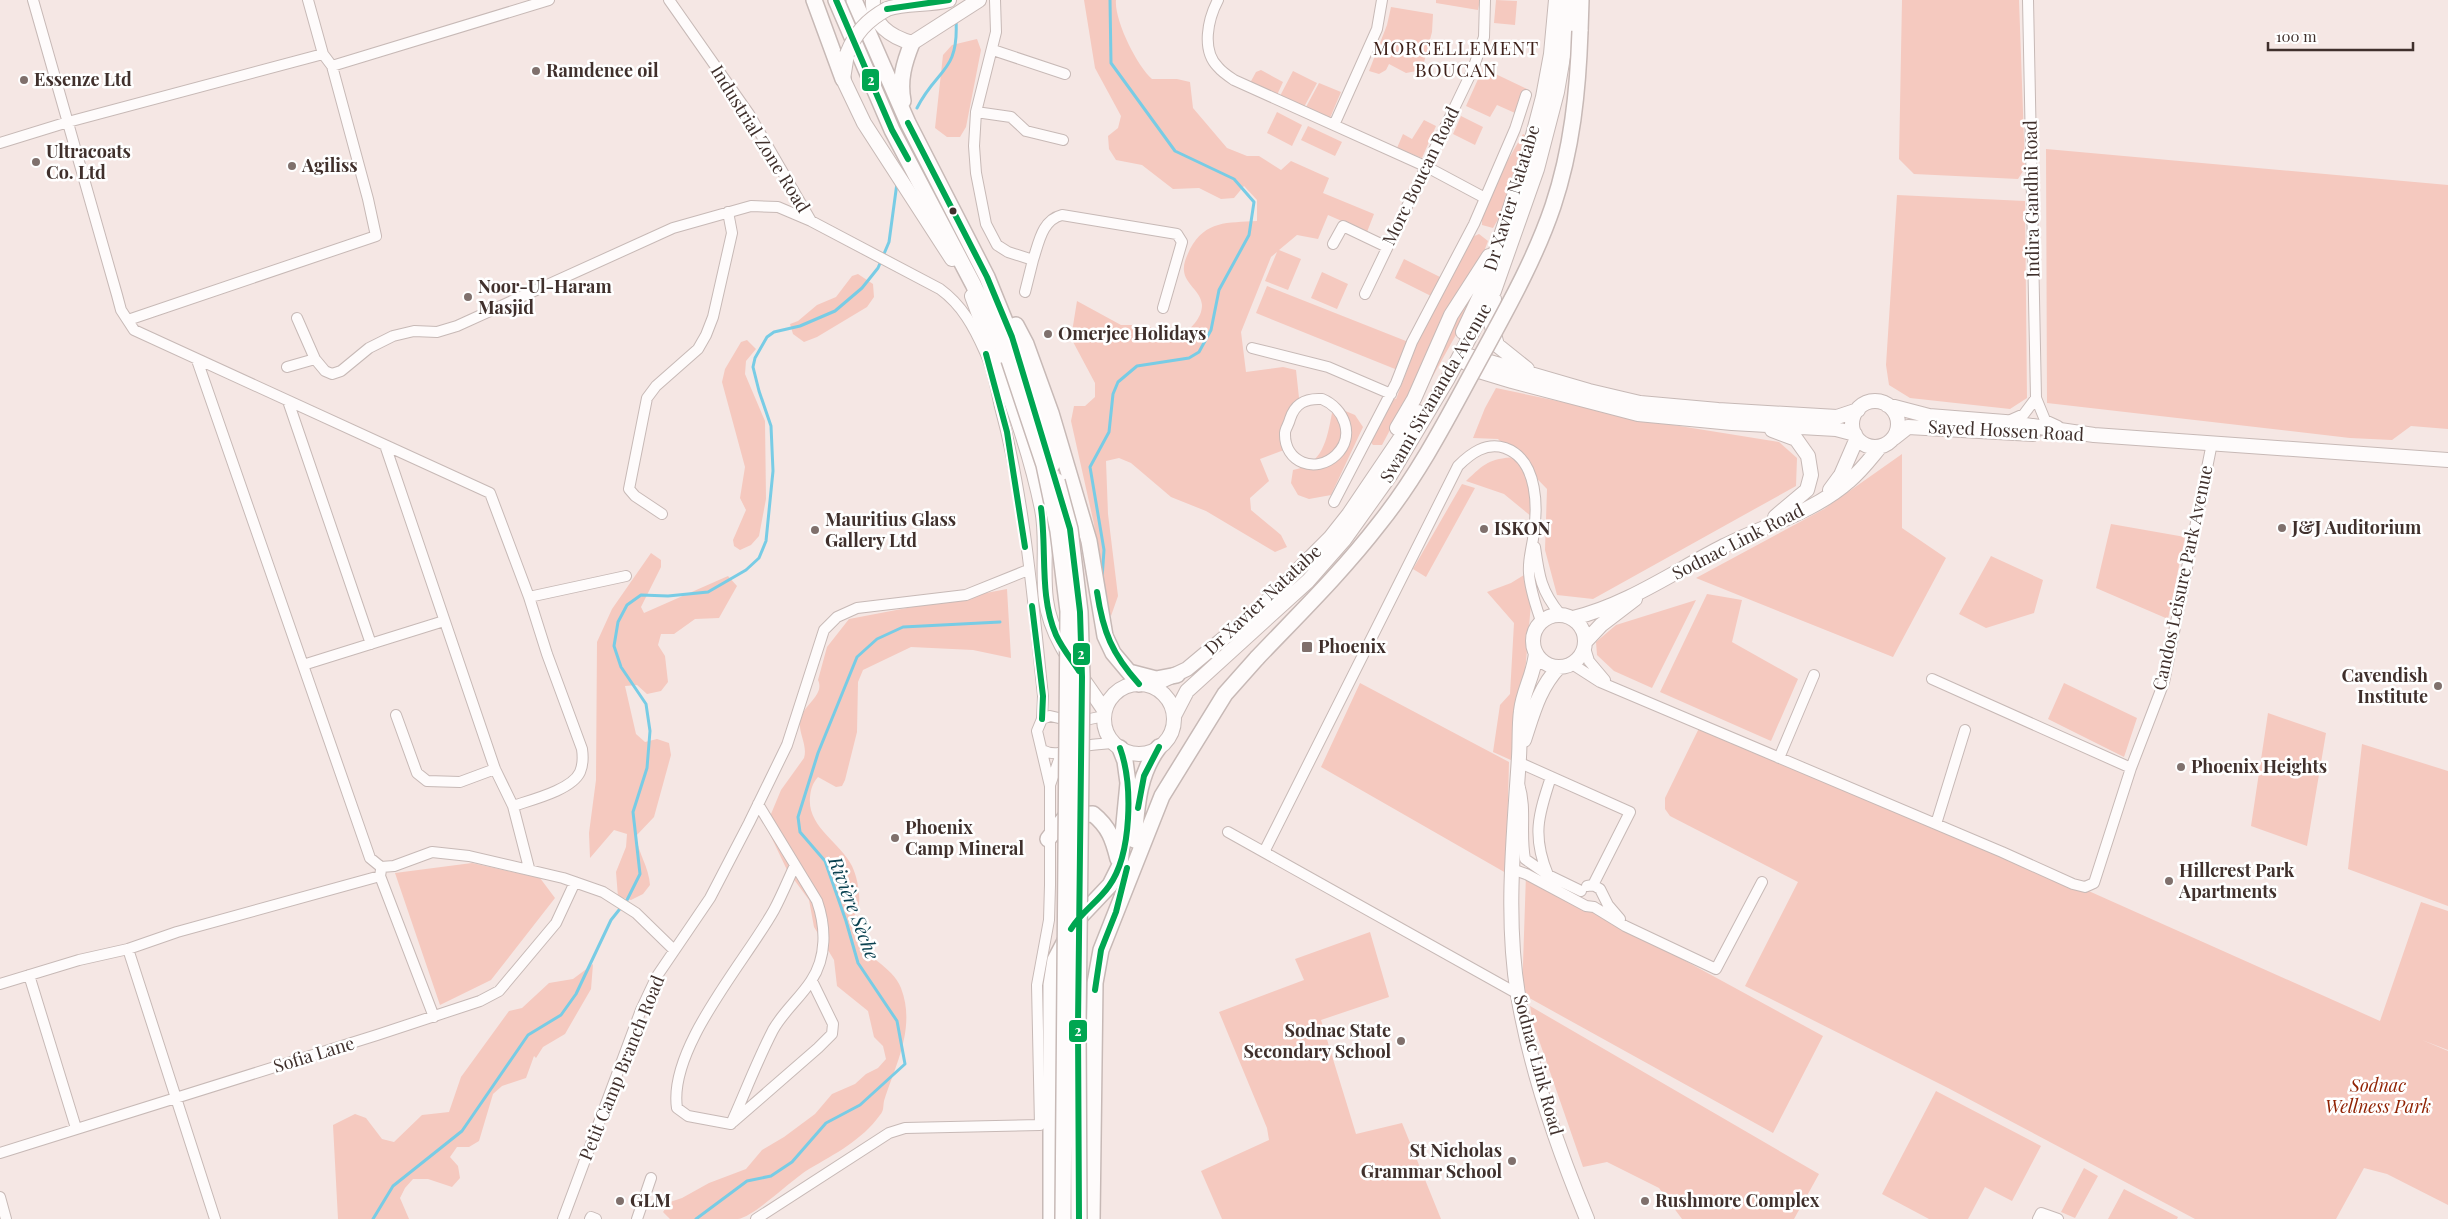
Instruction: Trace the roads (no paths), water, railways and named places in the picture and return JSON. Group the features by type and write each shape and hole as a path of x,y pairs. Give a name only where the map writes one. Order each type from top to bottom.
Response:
{"highway":[{"path":"814,0 843,78"},
{"path":"836,0 892,130 1014,359 1044,465 1058,531 1068,611 1063,1219"},
{"path":"854,0 908,122 969,240 1026,344 1051,413 1089,541 1105,636 1113,653 1129,672 1145,685"},
{"path":"1092,1219 1095,983 1101,950 1162,796 1225,694 1357,552 1391,507 1433,444 1522,278 1540,240 1562,172 1576,100 1581,0"},
{"path":"908,122 901,83 903,67 912,43"},
{"path":"969,240 987,277 1070,529 1080,612 1082,677 1078,1025 1079,1219"},
{"path":"946,248 973,284"},
{"path":"1129,672 1156,679 1177,675"},
{"path":"1051,1219 1050,1004 1055,960 1075,922 1110,885 1120,865 1128,782 1125,761 1116,746"},
{"path":"1116,912 1134,843 1143,776 1148,763 1159,747"},
{"path":"1048,839 1067,815 1093,814 1104,822 1112,833 1120,865"}],"main road":[{"path":"873,0 879,23 894,38 912,43 980,0"},
{"path":"949,0 939,3 911,3 887,10 866,23 847,54 843,78 864,123 946,248 972,295 1018,420 1042,510 1046,600 1050,618 1056,635 1104,713"},
{"name":"Dr Xavier Natatabe","path":"1145,685 1177,675 1187,669 1260,608 1330,538 1349,514 1424,404 1484,287 1528,154 1543,97 1551,54 1556,0"},
{"name":"Swami Sivananda Avenue","path":"1174,716 1187,691 1308,581 1344,540 1381,488 1434,403 1460,356 1494,291 1537,169 1557,92 1566,39 1569,0"},
{"path":"1349,514 1414,399 1451,315 1498,243"},
{"path":"1494,291 1491,323 1497,345 1532,374"},
{"path":"1446,364 1460,356 1477,357 1589,391 1640,403 1837,417 1858,410 1869,403 1887,405 1893,410 1898,424 1894,438 1880,447 1872,447 1856,436 1836,429 1732,423 1638,414 1479,371 1470,366 1460,356 1460,337"},
{"path":"1434,403 1453,385 1462,381 1473,379 1492,382 1512,381"},
{"name":"Sayed Hossen Road","path":"1887,405 1929,416 2005,422 2101,436"},
{"path":"1856,436 1853,422 1858,410"},
{"path":"1732,423 1777,431 1796,439 1808,456 1811,475 1807,490 1758,532"},
{"name":"Sayed Hossen Road","path":"1894,438 1908,426 1919,426 2004,433 2101,436 2212,443 2448,460"},
{"name":"Sodnac Link Road","path":"1824,499 1841,474 1856,436"},
{"name":"Sodnac Link Road","path":"1567,616 1594,613 1652,586 1726,546 1824,499 1848,482 1880,447"},
{"name":"Sodnac Link Road","path":"1585,645 1602,625 1652,586"},
{"path":"1553,615 1567,616 1583,628 1585,645 1578,660 1565,665 1546,663 1536,653 1533,640 1541,621 1553,615"},
{"name":"Sodnac Link Road","path":"1536,653 1534,670 1521,710 1510,907 1518,994 1534,1067 1550,1122 1588,1219"},
{"name":"Sodnac Link Road","path":"1518,765 1536,700 1547,679 1565,665"},
{"path":"1128,685 1145,685 1161,692 1169,700 1174,716 1171,734 1159,747 1144,754 1133,754 1116,746 1106,733 1104,713 1109,699 1117,691 1128,685"}],"street":[{"path":"33,0 116,295 121,310 134,330 490,493 582,748 583,761 580,772 567,786 513,806"},
{"path":"128,320 376,236 368,198 332,66 322,54 308,0"},
{"path":"332,66 549,0"},
{"name":"Industrial Zone Road","path":"669,0 749,114 811,221 940,289 956,300 966,315 986,354 1007,432 1028,570"},
{"path":"995,0 996,32 976,112 974,146 986,224 997,245 1008,252 1033,260"},
{"path":"1218,0 1212,13 1208,34 1210,52 1217,67 1249,88 1426,167 1485,198"},
{"path":"1334,125 1377,29 1382,0"},
{"name":"Morc Boucan Road","path":"1365,294 1473,69 1484,37 1485,0"},
{"name":"Indira Gandhi Road","path":"2028,0 2036,398 2045,420 2071,432"},
{"path":"993,50 1065,74"},
{"path":"0,143 68,122 322,54"},
{"path":"1334,502 1391,394 1412,342 1474,224 1515,129 1526,95"},
{"path":"976,112 1011,116 1026,131 1063,140"},
{"path":"297,318 315,359 325,371 332,374 341,371 370,348 393,336 414,332 437,332 457,326 673,228 751,206 778,207 811,221"},
{"path":"662,514 635,496 629,489 644,408 651,391 698,349 706,335 713,317 732,233 728,212"},
{"path":"1025,292 1033,260 1047,223 1054,217 1062,215 1177,234 1182,242 1163,308"},
{"path":"1334,244 1343,226 1387,247"},
{"path":"1252,348 1328,367 1391,394"},
{"path":"287,367 315,359"},
{"path":"197,360 370,858 381,872 434,1017"},
{"path":"2005,422 2024,414 2036,398"},
{"path":"1322,399 1333,403 1342,415 1345,424 1344,444 1334,457 1320,465 1296,460 1288,447 1284,432 1292,411 1307,400 1322,399"},
{"path":"288,401 371,644"},
{"name":"Candos Leisure Park Avenue","path":"1936,824 2073,884 2085,887 2094,883 2131,768 2164,682 2212,443"},
{"path":"1344,444 1361,449"},
{"path":"385,446 495,769 513,806 529,868"},
{"path":"1264,852 1458,466 1478,449 1502,447 1512,451 1524,460 1533,484 1535,511 1529,572 1541,621"},
{"path":"1533,538 1539,577 1547,598 1567,616"},
{"path":"756,1219 889,1133 904,1128 1040,1125 1037,985 1049,920 1048,839 1050,786 1038,731 1042,720 1043,696 1028,570"},
{"name":"Petit Camp Branch Road","path":"563,1219 641,1010 656,976 710,898 787,745 824,630 838,618 857,608 966,595 1028,570"},
{"path":"529,597 626,576"},
{"path":"303,665 444,621"},
{"path":"1585,645 1589,661 1611,686"},
{"path":"1565,665 1936,824 1965,730"},
{"path":"1779,758 1814,675"},
{"path":"1932,679 2131,768"},
{"path":"1043,696 1055,717"},
{"path":"1042,720 1055,717 1076,722 1104,713"},
{"path":"396,715 417,773 422,779 427,781 460,782 495,769"},
{"path":"1042,750 1051,754 1061,754 1083,746 1116,746"},
{"path":"1050,786 1061,754"},
{"path":"1594,885 1630,812 1551,777 1518,765 1524,800 1522,839 1526,859 1581,896 1586,906 1594,907 1626,926 1716,969 1762,882"},
{"path":"1548,875 1538,851 1540,812 1551,777"},
{"path":"731,1124 756,1064 775,1027 812,981 821,958 824,933 822,916 817,900 758,804"},
{"path":"1228,832 1518,994"},
{"path":"0,984 79,960 128,949 177,932 381,872 432,852 469,856 529,868 603,892 636,913 674,949"},
{"path":"1512,869 1531,864"},
{"path":"731,1124 688,1116 677,1108 675,1094 684,1062 700,1026 774,910 795,865"},
{"path":"1512,869 1581,896"},
{"name":"Sofia Lane","path":"0,1153 480,1001 499,991 556,923 575,882"},
{"path":"1581,896 1586,886 1594,885 1600,889 1602,896 1626,926"},
{"path":"1594,907 1600,903 1602,896"},
{"path":"128,949 214,1219"},
{"path":"28,976 76,1128"},
{"path":"731,1124 832,1034 833,1024 812,981"},
{"path":"637,1219 651,1178"},
{"path":"0,1197 6,1219"},
{"path":"2038,1219 2041,1213 2058,1219"},
{"path":"590,1219 591,1217 596,1219"}],"waterway":[{"name":"Rivière Sèche","path":"1102,579 1104,550 1090,467 1109,432 1113,394 1118,382 1137,366 1189,358 1199,352 1211,330 1219,290 1249,235 1254,202 1234,179 1175,151 1111,63 1110,0"},
{"path":"917,108 950,61 956,37 956,20"},
{"name":"Industrial Zone Road","path":"373,1219 393,1186 462,1131 528,1035 561,1015 576,994 611,920 627,900 640,874 633,812 647,768 650,731 646,704 621,667 614,646 618,622 627,605 641,595 668,596 708,592 746,570 759,558 766,541 773,471 771,426 753,367 755,358 767,337 774,332 800,326 835,311 862,288 878,268 889,242 897,183"},
{"name":"Rivière Sèche","path":"696,1219 747,1181 771,1176 792,1162 826,1123 860,1105 905,1064 897,1021 858,963 846,921 825,861 800,832 798,817 818,753 857,657 877,639 903,627 1000,622"}],"place":[{"name":"Ramdenee oil","path":"536,71"},
{"name":"Essenze Ltd","path":"24,80"},
{"name":"Ultracoats Co. Ltd","path":"36,162"},
{"name":"Agiliss","path":"292,166"},
{"name":"Noor-Ul-Haram Masjid","path":"468,297"},
{"name":"Omerjee Holidays","path":"1048,334"},
{"name":"J&J Auditorium","path":"2282,528"},
{"name":"ISKON","path":"1484,529"},
{"name":"Mauritius Glass Gallery Ltd","path":"815,530"},
{"name":"Phoenix","path":"1307,647"},
{"name":"Cavendish Institute","path":"2438,686"},
{"name":"Phoenix Heights","path":"2181,767"},
{"name":"Phoenix Camp Mineral","path":"895,838"},
{"name":"Hillcrest Park Apartments","path":"2169,881"},
{"name":"Sodnac State Secondary School","path":"1401,1041"},
{"name":"St Nicholas Grammar School","path":"1512,1161"},
{"name":"GLM","path":"620,1201"},
{"name":"Rushmore Complex","path":"1645,1201"}],"district":[{"name":"MORCELLEMENT BOUCAN","path":"1456,59"}],"park label":[{"name":"Sodnac Wellness Park","path":"2378,1096"}]}
